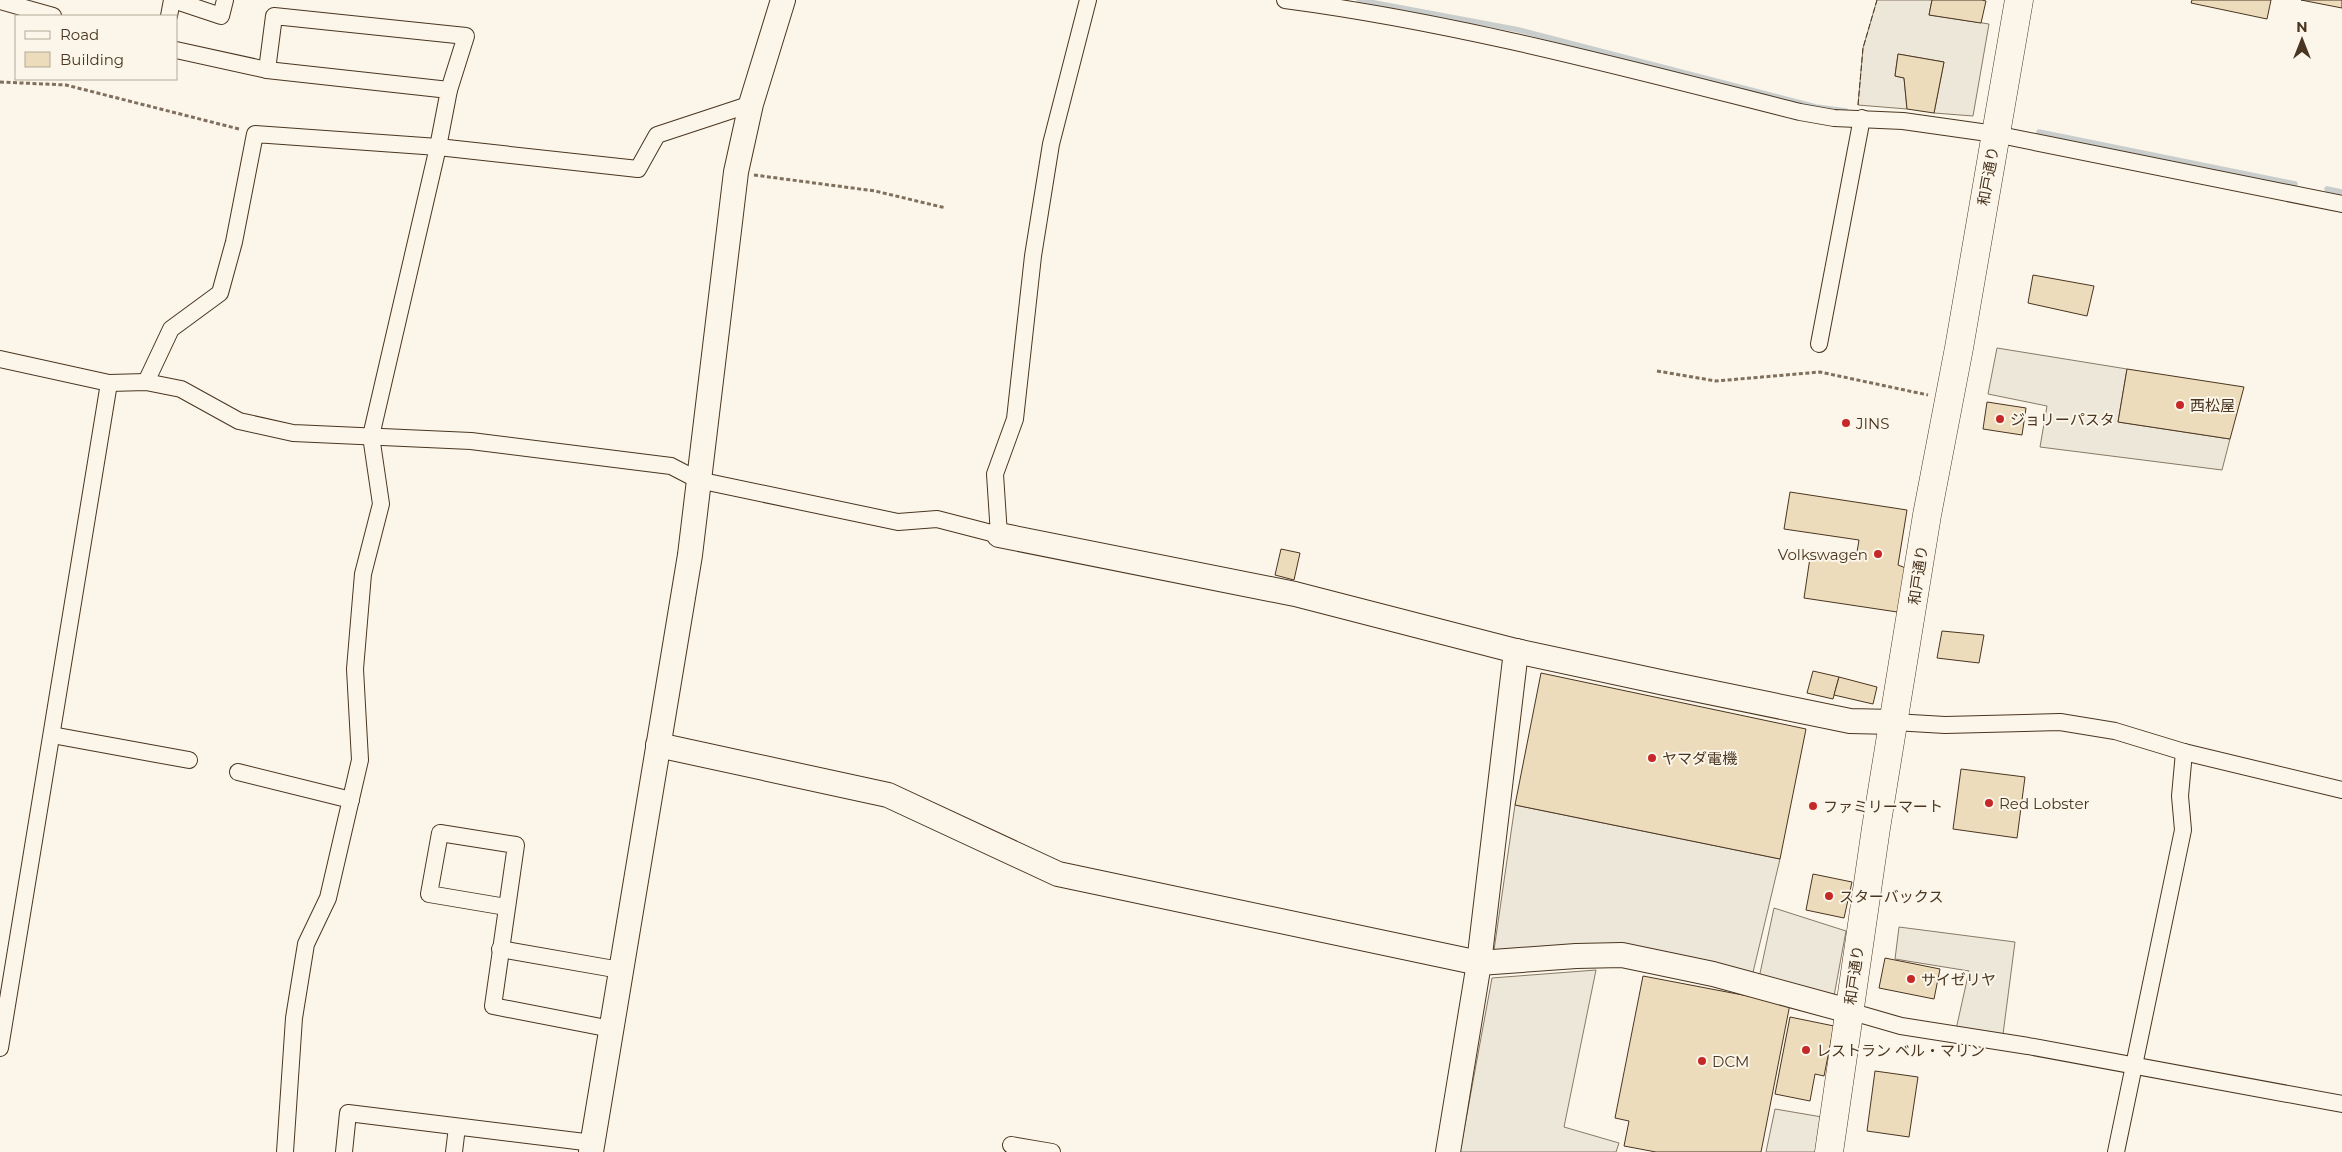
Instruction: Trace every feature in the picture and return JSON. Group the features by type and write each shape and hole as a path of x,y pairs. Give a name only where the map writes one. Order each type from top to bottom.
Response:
{"highway":[{"name":"和戸通り","path":"1829,1152 1849,1011 1927,515 1950,398 2019,0"}],"street":[{"path":"169,15 173,0 221,16 225,0"},
{"path":"344,1152 348,1114 457,1127 592,1147 690,555 736,172 751,104 783,0"},
{"path":"999,535 995,474 1015,419 1033,256 1051,144 1088,0"},
{"path":"1285,0 1348,8 1537,46 1800,112 1834,118 1862,118 1995,134 2342,204"},
{"path":"0,2 49,15"},
{"path":"267,70 274,16 466,36 449,90 438,147 371,436 381,504 363,574 355,670 360,760 328,898 306,944 294,1018 285,1152"},
{"path":"178,50 267,70 449,90"},
{"path":"146,382 171,329 220,292 234,242 255,134 438,147 638,168 657,135 751,104"},
{"path":"1819,344 1862,118"},
{"path":"0,359 109,384 146,382 180,389 239,422 293,433 472,441 671,466 698,480 898,522 937,518 999,535 1295,594 1516,651 1850,721 1945,725 2060,722 2115,731 2184,752 2342,790"},
{"path":"0,1048 109,384"},
{"path":"1448,1152 1480,963 1516,651"},
{"path":"52,735 189,760"},
{"path":"658,744 888,795 1058,874 1480,963 1576,956 1622,956 1713,974 1901,1026 2134,1065 2342,1104"},
{"path":"2116,1152 2182,830 2180,796 2184,752"},
{"path":"238,772 351,800"},
{"path":"506,907 429,894 440,833 516,845 493,1006 611,1029"},
{"path":"500,949 620,970"},
{"path":"454,1152 457,1127"},
{"path":"1011,1145 1052,1152"}],"path":[{"path":"0,82 66,85 255,134"},
{"path":"736,172 875,191 946,208"},
{"path":"1657,371 1716,381 1820,372 1922,394 1950,398"}],"shaded area":[{"path":"1877,0 1932,0 1929,15 1989,24 1973,116 1934,113 1944,62 1898,54 1895,76 1904,78 1907,109 1858,105 1863,48"},
{"path":"1997,348 2127,369 2118,422 2230,439 2222,470 2040,447 2047,406 1988,394"},
{"path":"1515,805 1780,859 1750,985 1622,955 1492,964"},
{"path":"1774,908 1846,931 1834,996 1759,978"},
{"path":"1899,927 2015,942 2002,1042 1955,1034 1969,971 1895,959"},
{"path":"1596,970 1564,1127 1619,1143 1616,1152 1460,1152 1492,978"},
{"path":"1775,1109 1822,1117 1817,1152 1766,1152"}],"building":[{"path":"1932,0 1986,1 1981,23 1929,15"},
{"path":"2192,0 2271,0 2267,19 2191,3"},
{"path":"2301,0 2342,0 2342,8"},
{"path":"1898,54 1944,62 1934,113 1907,109 1904,78 1895,76"},
{"path":"2033,275 2094,286 2087,316 2028,303"},
{"name":"西松屋","path":"2127,369 2244,387 2230,439 2118,422"},
{"path":"1987,402 2026,408 2022,435 1983,429"},
{"name":"Volkswagen","path":"1790,492 1907,510 1898,565 1911,570 1904,613 1804,598 1811,551 1856,558 1859,540 1784,529"},
{"path":"1281,549 1300,553 1294,580 1275,575"},
{"path":"1942,631 1984,635 1979,663 1937,658"},
{"path":"1813,671 1839,677 1833,699 1807,693"},
{"path":"1541,673 1806,729 1780,859 1515,805"},
{"path":"1839,677 1877,687 1873,704 1834,695"},
{"name":"Red Lobster","path":"1961,769 2025,777 2017,838 1953,829"},
{"name":"スターバックス","path":"1813,874 1852,882 1844,918 1806,910"},
{"path":"1885,958 1940,969 1934,999 1879,988"},
{"name":"DCM","path":"1643,976 1790,1004 1761,1152 1656,1152 1624,1146 1629,1121 1615,1118"},
{"name":"レストラン ベル・マリン","path":"1790,1017 1834,1026 1824,1076 1815,1074 1810,1101 1775,1094"},
{"path":"1875,1071 1918,1077 1909,1137 1867,1131"}],"waterway":[{"path":"1359,0 1519,30 1816,107 1846,111"},
{"path":"2039,132 2295,184"},
{"path":"2327,189 2342,192"}],"fence":[{"path":"1858,105 1863,48 1877,0"}],"place":[{"name":"西松屋","path":"2180,405"},
{"name":"ジョリーパスタ","path":"2000,419"},
{"name":"JINS","path":"1846,423"},
{"name":"Volkswagen","path":"1878,554"},
{"name":"ヤマダ電機","path":"1652,758"},
{"name":"Red Lobster","path":"1989,803"},
{"name":"ファミリーマート","path":"1813,806"},
{"name":"スターバックス","path":"1829,896"},
{"name":"サイゼリヤ","path":"1911,979"},
{"name":"レストラン ベル・マリン","path":"1806,1050"},
{"name":"DCM","path":"1702,1061"}]}
